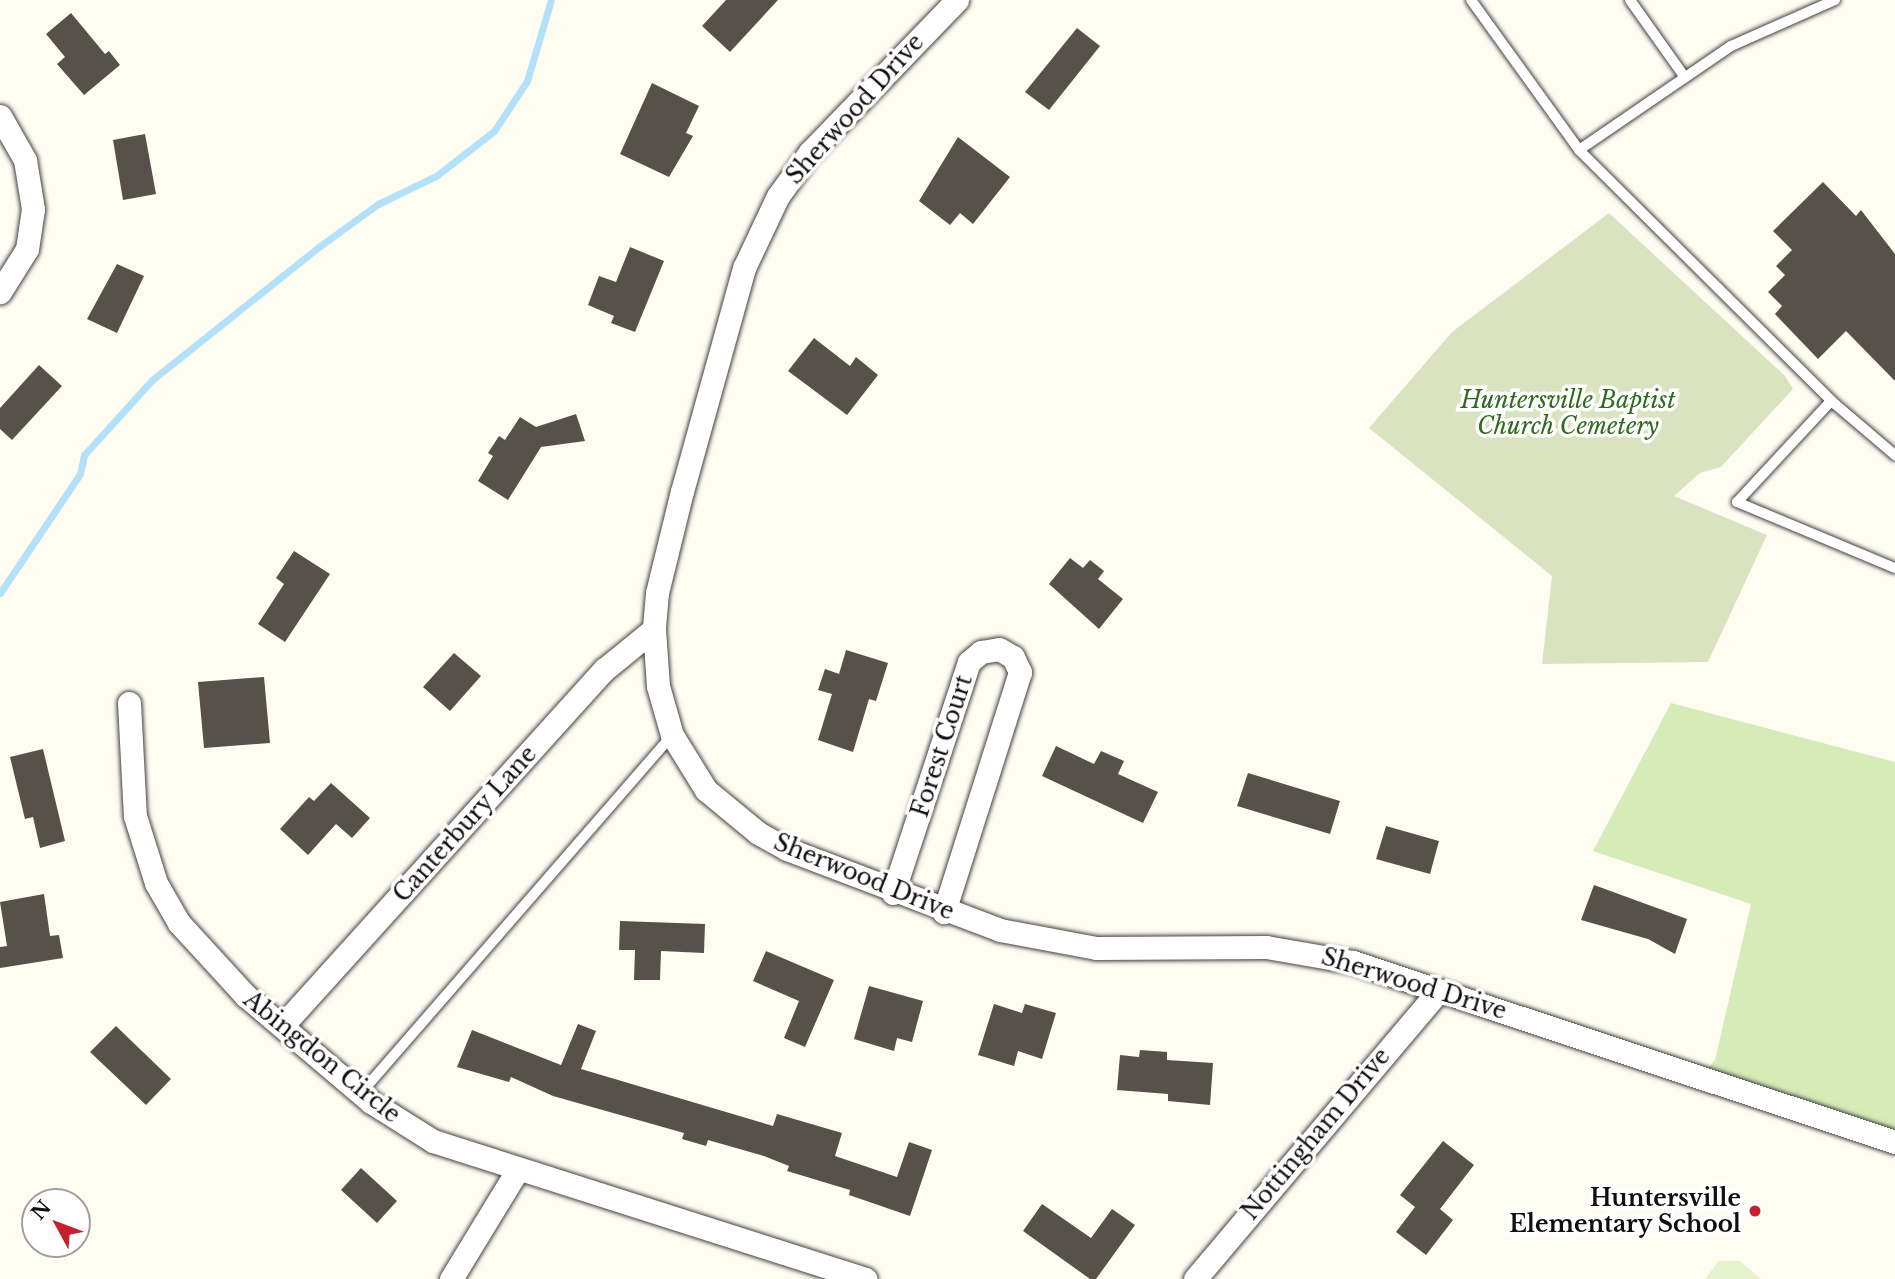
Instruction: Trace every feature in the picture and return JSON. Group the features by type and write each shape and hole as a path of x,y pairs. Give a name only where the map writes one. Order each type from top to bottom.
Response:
{"street":[{"name":"Sherwood Drive","path":"957,0 810,152 761,228 744,268 706,399 657,593 654,629 659,686 672,735 706,790 758,833 944,912 1072,945 1266,947 1310,952 1439,990 1895,1142"},
{"path":"0,116 25,160 33,209 27,249 0,292"},
{"name":"Canterbury Lane","path":"282,1027 605,669 654,629"},
{"name":"Forest Court","path":"894,893 969,662 981,652 999,649 1013,657 1020,672 944,912"},
{"name":"Abingdon Circle","path":"129,703 131,793 156,883 206,957 282,1027 361,1093 433,1141 517,1171 866,1279"},
{"name":"Nottingham Drive","path":"1195,1279 1439,990"},
{"path":"451,1279 517,1171"}],"lane":[{"path":"1471,0 1579,150 1831,401 1895,455"},
{"path":"1630,0 1684,76"},
{"path":"1579,150 1731,46 1836,0"},
{"path":"1831,401 1737,502 1895,568"},
{"path":"361,1093 672,735"}],"green space":[{"name":"Huntersville Baptist Church Cemetery","path":"1609,213 1785,376 1793,389 1721,467 1700,473 1674,496 1767,535 1708,662 1542,664 1552,576 1369,428 1452,332"},
{"path":"1671,703 1895,762 1895,1142 1700,1078 1715,1060 1751,904 1593,851"},
{"path":"1719,1261 1740,1261 1761,1279 1705,1279"}],"building":[{"path":"726,0 778,0 730,52 702,26"},
{"path":"71,13 105,54 109,51 120,65 84,95 57,64 65,57 46,34"},
{"path":"1077,28 1100,46 1049,110 1025,92"},
{"path":"652,83 699,106 686,133 693,136 669,177 620,154"},
{"path":"145,134 156,194 123,200 113,140"},
{"path":"958,137 1010,177 973,224 960,213 950,225 919,201"},
{"path":"1823,182 1856,216 1861,210 1895,254 1895,381 1846,331 1818,359 1775,314 1782,306 1768,292 1785,275 1776,266 1792,250 1773,231"},
{"path":"630,247 664,261 635,332 611,323 614,316 588,305 599,276 616,282"},
{"path":"117,264 144,276 117,333 87,319"},
{"path":"814,338 850,366 856,357 878,375 847,415 788,371"},
{"path":"39,365 62,386 12,440 0,429 0,408"},
{"path":"576,414 585,441 541,447 508,500 478,481 493,456 488,453 499,436 505,440 520,417 536,427"},
{"path":"294,551 330,574 285,642 258,624 284,584 276,578"},
{"path":"1070,558 1083,568 1090,560 1104,571 1098,579 1123,599 1099,629 1049,584"},
{"path":"846,650 888,663 876,701 869,699 853,752 818,740 832,694 818,690 825,669 839,674"},
{"path":"454,653 481,676 450,711 423,687"},
{"path":"264,677 270,743 204,748 198,682"},
{"path":"1056,746 1094,764 1101,751 1124,761 1118,774 1158,792 1143,823 1042,776"},
{"path":"43,749 65,841 40,848 33,817 25,819 10,757"},
{"path":"1248,773 1340,801 1330,834 1237,806"},
{"path":"331,783 370,818 352,838 336,824 308,855 280,829 309,797 314,801"},
{"path":"1386,826 1439,841 1430,874 1376,859"},
{"path":"1594,885 1687,919 1675,954 1648,939 1581,920"},
{"path":"44,894 50,936 59,935 63,958 0,968 0,947 7,946 0,902"},
{"path":"620,921 705,924 704,953 661,951 660,980 634,980 635,950 619,950"},
{"path":"766,951 834,980 805,1047 784,1038 799,1001 753,981"},
{"path":"869,986 923,1001 912,1042 897,1038 894,1051 854,1039"},
{"path":"994,1004 1022,1013 1025,1004 1056,1013 1042,1059 1018,1051 1014,1066 978,1055"},
{"path":"578,1024 596,1031 581,1069 773,1126 777,1114 842,1133 835,1156 897,1177 909,1142 932,1150 910,1216 849,1195 850,1190 787,1171 789,1166 764,1156 708,1140 706,1146 682,1139 684,1133 553,1096 511,1077 509,1082 457,1067 472,1030 561,1065"},
{"path":"116,1026 171,1079 146,1105 90,1052"},
{"path":"1140,1050 1167,1052 1167,1060 1213,1063 1210,1105 1168,1101 1168,1094 1117,1090 1120,1055 1139,1057"},
{"path":"1443,1141 1474,1165 1440,1209 1453,1220 1426,1255 1396,1232 1415,1207 1400,1195"},
{"path":"361,1168 397,1201 377,1223 341,1190"},
{"path":"1042,1204 1091,1238 1112,1209 1135,1225 1096,1279 1090,1279 1023,1231"}],"waterway":[{"path":"0,593 80,474 84,455 152,380 320,246 378,204 436,176 494,131 527,81 551,0"}],"place":[{"name":"Huntersville Elementary School","path":"1755,1211"}]}
